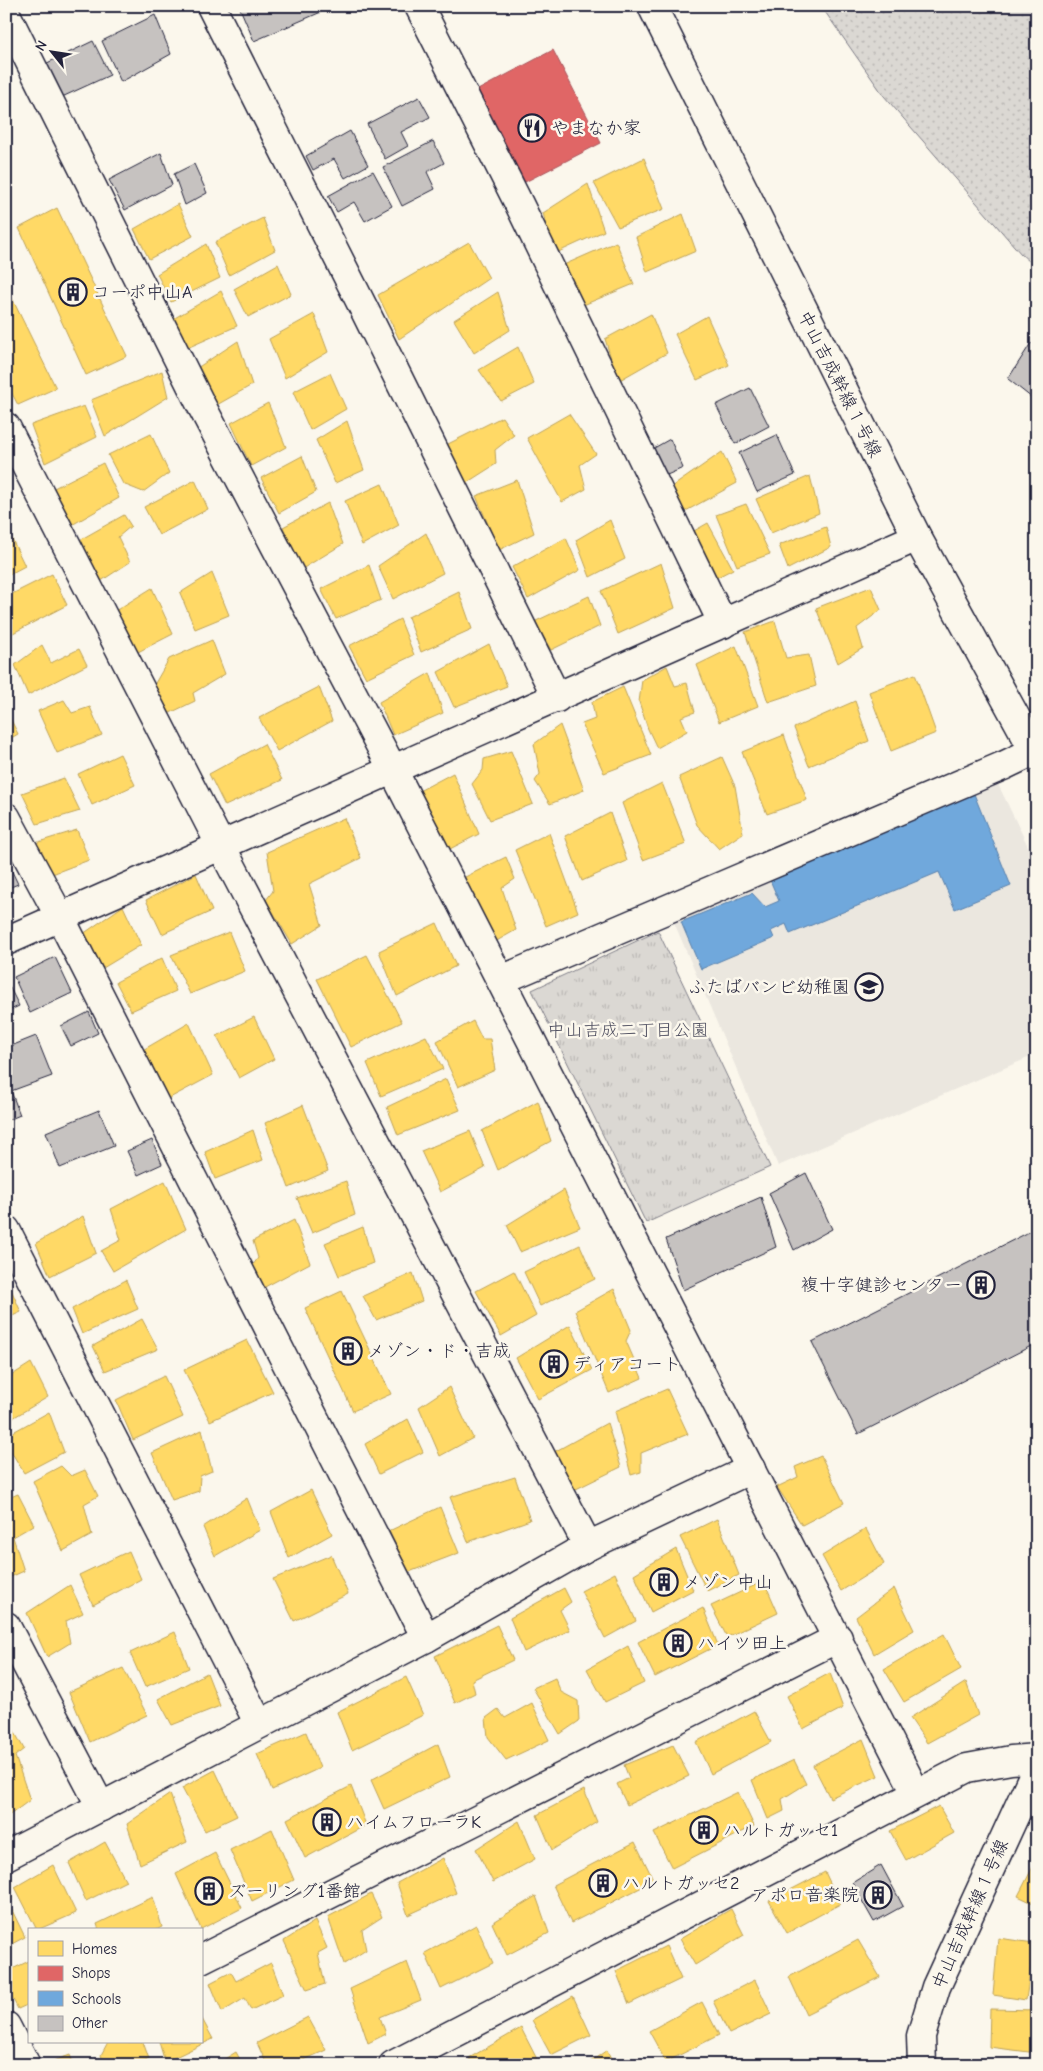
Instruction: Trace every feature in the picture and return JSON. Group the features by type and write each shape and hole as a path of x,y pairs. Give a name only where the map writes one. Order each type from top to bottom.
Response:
{"street":[{"path":"210,6 361,303 556,698"},
{"path":"419,6 519,204 723,624"},
{"name":"中山吉成幹線１号線","path":"652,6 917,537 1035,754"},
{"path":"6,14 200,403 393,770 916,1794"},
{"path":"6,427 221,846 588,1546"},
{"path":"6,941 917,537"},
{"path":"501,980 1035,754"},
{"path":"6,818 60,917 426,1638"},
{"path":"6,1230 259,1724"},
{"path":"6,1856 426,1638 588,1546 751,1469"},
{"path":"6,1626 100,1807"},
{"path":"202,1959 838,1638"},
{"path":"393,2065 967,1768 1011,1760 1037,1758"},
{"name":"中山吉成幹線１号線","path":"922,2065 921,2036 936,1987 1030,1798 1037,1767"},
{"path":"6,2026 22,2054"}],"shaded area":[{"name":"ふたばバンビ幼稚園","path":"995,778 1037,865 1037,1054 778,1166 673,920"}],"green space":[{"path":"821,6 1037,6 1037,268 1021,254 884,96"},
{"name":"中山吉成二丁目公園","path":"658,931 770,1167 646,1223 532,990"}],"building: Homes":[{"path":"644,158 664,209 618,227 594,183"},
{"path":"588,184 604,231 554,254 543,213"},
{"path":"178,204 193,236 149,259 134,229"},
{"name":"コーポ中山A","path":"57,208 127,356 86,375 19,228"},
{"path":"683,214 696,251 647,272 636,237"},
{"path":"263,218 275,250 229,275 215,242"},
{"path":"469,242 489,278 399,339 378,295"},
{"path":"616,242 634,284 576,308 559,267"},
{"path":"206,244 220,278 171,302 157,274"},
{"path":"278,264 291,294 248,317 234,289"},
{"path":"6,286 56,388 18,405 6,382"},
{"path":"221,291 237,326 187,348 173,319"},
{"path":"498,292 510,330 474,353 454,320"},
{"path":"314,314 328,352 285,378 269,339"},
{"path":"651,314 667,353 618,381 605,339"},
{"path":"707,316 729,365 697,380 675,334"},
{"path":"238,341 252,385 215,406 197,368"},
{"path":"518,347 534,384 501,401 479,370"},
{"path":"162,371 168,397 105,436 91,400"},
{"path":"330,373 346,409 310,430 293,392"},
{"path":"268,403 286,447 251,466 231,423"},
{"path":"84,406 97,437 45,463 31,425"},
{"path":"569,414 596,454 580,465 586,489 562,502 527,438"},
{"path":"502,417 514,435 495,450 496,464 460,487 442,447"},
{"path":"347,421 364,470 335,483 316,440"},
{"path":"151,434 169,473 143,492 123,484 108,455"},
{"path":"722,452 737,483 684,512 669,489"},
{"path":"302,456 316,492 279,513 261,478"},
{"path":"103,463 119,498 70,526 52,489"},
{"path":"810,476 819,513 771,533 756,499"},
{"path":"195,480 208,509 159,535 144,507"},
{"path":"517,480 534,533 499,550 476,496"},
{"path":"382,484 399,525 362,545 345,501"},
{"path":"328,503 343,544 302,569 283,527"},
{"path":"746,504 770,554 737,566 716,515"},
{"path":"124,515 131,526 118,537 130,562 98,583 78,541"},
{"path":"610,520 625,559 590,577 576,540"},
{"path":"708,523 733,569 710,581 687,535"},
{"path":"826,527 831,547 788,569 779,545"},
{"path":"426,533 443,573 393,599 378,566"},
{"path":"10,535 25,566 6,576 6,537"},
{"path":"566,538 580,570 528,599 512,567"},
{"path":"661,563 675,608 618,634 601,591"},
{"path":"369,565 381,600 336,619 321,589"},
{"path":"212,573 229,615 195,629 180,593"},
{"path":"52,574 67,605 11,634 6,626 6,597"},
{"path":"871,587 881,610 857,628 863,648 838,663 816,608"},
{"path":"152,588 173,634 134,654 115,611"},
{"path":"459,592 472,629 421,652 408,617"},
{"path":"589,596 600,626 551,650 534,622"},
{"path":"400,619 414,655 366,678 349,646"},
{"path":"775,621 786,658 809,655 816,686 768,702 745,632"},
{"path":"212,640 225,674 193,693 195,701 168,714 154,685 169,659"},
{"path":"489,644 507,686 454,707 438,672"},
{"path":"42,645 51,663 79,649 87,665 28,695 15,665"},
{"path":"736,646 758,706 719,722 697,665"},
{"path":"667,666 675,686 687,683 695,712 681,717 687,731 657,748 639,702 642,680"},
{"path":"430,673 443,713 393,735 379,702"},
{"path":"915,674 936,733 891,751 869,692"},
{"path":"319,687 332,721 277,751 259,718"},
{"path":"623,687 651,755 604,773 582,724 595,719 592,702"},
{"path":"64,700 72,713 90,707 102,735 57,753 38,711"},
{"path":"855,701 869,741 809,766 794,728"},
{"path":"6,710 18,734 6,741"},
{"path":"560,725 584,790 550,804 535,781 540,774 534,744"},
{"path":"784,735 807,800 767,814 742,752"},
{"path":"264,744 282,780 225,806 209,774"},
{"path":"511,751 533,804 490,820 472,784 483,770 484,759"},
{"path":"120,754 135,785 92,805 78,774"},
{"path":"722,757 735,786 743,833 719,849 697,825 679,777"},
{"path":"453,773 479,834 444,852 419,791"},
{"path":"64,778 80,811 37,824 22,793"},
{"path":"662,783 686,844 643,860 622,803"},
{"path":"610,813 627,861 582,881 565,836"},
{"path":"344,818 361,858 309,884 322,925 292,944 266,900 273,891 267,852"},
{"path":"77,830 89,860 47,876 32,844"},
{"path":"549,833 578,912 546,926 515,850"},
{"path":"506,857 515,879 502,888 516,930 493,943 463,878"},
{"path":"196,874 212,911 162,934 146,900"},
{"path":"123,906 141,945 103,968 83,934"},
{"path":"437,923 456,966 397,996 379,951"},
{"path":"229,932 245,971 190,994 171,955"},
{"path":"367,955 402,1022 351,1047 317,979"},
{"path":"162,958 176,991 131,1011 116,982"},
{"path":"254,1017 274,1059 239,1078 217,1036"},
{"path":"473,1021 482,1039 490,1039 495,1070 458,1087 437,1041"},
{"path":"189,1023 213,1075 164,1101 141,1051"},
{"path":"426,1036 443,1069 381,1096 367,1063"},
{"path":"446,1079 460,1110 398,1135 387,1107"},
{"path":"538,1101 551,1141 498,1170 482,1131"},
{"path":"303,1105 328,1171 289,1188 265,1123"},
{"path":"253,1130 263,1160 215,1179 205,1152"},
{"path":"470,1131 485,1168 440,1192 421,1151"},
{"path":"165,1181 186,1229 113,1271 101,1251 121,1240 111,1209"},
{"path":"346,1181 355,1215 312,1233 297,1198"},
{"path":"564,1190 580,1227 520,1252 507,1225"},
{"path":"83,1216 96,1253 50,1276 36,1243"},
{"path":"294,1220 310,1263 261,1289 250,1269 258,1258 253,1241"},
{"path":"363,1227 373,1263 339,1276 325,1243"},
{"path":"580,1245 595,1279 540,1306 524,1272"},
{"path":"514,1271 536,1316 501,1336 476,1291"},
{"path":"413,1273 422,1301 376,1320 363,1296"},
{"path":"6,1278 21,1312 6,1319"},
{"path":"126,1280 138,1309 82,1334 72,1309"},
{"path":"614,1289 631,1330 626,1341 642,1378 609,1393 575,1311"},
{"name":"メゾン・ド・吉成","path":"342,1291 391,1394 353,1411 305,1308"},
{"path":"142,1319 158,1349 105,1371 93,1346"},
{"name":"ディアコート","path":"570,1325 592,1370 538,1399 516,1358"},
{"path":"247,1340 273,1392 210,1421 184,1370"},
{"path":"31,1363 48,1397 6,1422 6,1379"},
{"path":"164,1376 183,1417 133,1440 116,1400"},
{"path":"449,1387 473,1438 440,1456 419,1407"},
{"path":"667,1389 688,1434 641,1453 641,1472 631,1475 615,1411"},
{"path":"49,1412 64,1452 24,1473 6,1443 6,1436"},
{"path":"408,1419 423,1452 379,1474 365,1444"},
{"path":"607,1423 621,1467 572,1491 554,1452"},
{"path":"202,1430 212,1471 200,1476 199,1491 172,1500 152,1453"},
{"path":"821,1456 844,1503 802,1525 777,1487 798,1477 795,1467"},
{"path":"61,1466 71,1476 85,1470 98,1496 84,1504 92,1535 63,1551 33,1481"},
{"path":"515,1477 530,1520 468,1542 450,1497"},
{"path":"311,1490 332,1534 289,1558 271,1512"},
{"path":"18,1494 34,1525 13,1537 24,1571 6,1579 6,1499"},
{"path":"247,1498 260,1530 215,1556 203,1527"},
{"path":"440,1507 459,1553 409,1572 389,1531"},
{"path":"717,1519 739,1575 707,1591 680,1537"},
{"path":"866,1529 884,1564 841,1591 822,1556"},
{"name":"メゾン中山","path":"676,1549 693,1590 651,1612 634,1574"},
{"path":"129,1551 141,1579 93,1605 79,1575"},
{"path":"331,1555 348,1594 294,1621 273,1579"},
{"path":"615,1573 636,1621 605,1638 581,1591"},
{"path":"764,1581 778,1613 727,1637 711,1606"},
{"path":"70,1585 83,1613 66,1621 70,1643 47,1657 27,1613"},
{"path":"564,1588 571,1602 560,1610 570,1630 524,1652 510,1618"},
{"path":"894,1588 914,1630 874,1654 856,1617"},
{"name":"ハイツ田上","path":"703,1608 718,1645 655,1677 638,1642"},
{"path":"497,1625 513,1660 472,1680 475,1693 455,1703 435,1656"},
{"path":"175,1632 189,1668 145,1687 130,1653"},
{"path":"944,1634 961,1669 904,1702 884,1669"},
{"path":"628,1646 644,1683 605,1702 587,1669"},
{"path":"123,1668 147,1715 90,1742 69,1692"},
{"path":"207,1673 220,1706 172,1725 158,1699"},
{"path":"830,1673 843,1708 803,1729 787,1696"},
{"path":"406,1677 423,1715 352,1750 337,1712"},
{"path":"555,1678 561,1692 578,1701 579,1721 560,1734 533,1688"},
{"path":"966,1682 978,1715 927,1743 910,1718"},
{"path":"532,1703 549,1740 506,1760 488,1737 486,1718 498,1709 505,1718"},
{"path":"754,1711 771,1742 711,1774 696,1742"},
{"path":"8,1720 24,1749 15,1756 30,1800 7,1817 6,1721"},
{"path":"306,1732 320,1768 272,1790 257,1754"},
{"path":"863,1739 878,1776 830,1798 813,1765"},
{"path":"438,1744 450,1777 384,1809 371,1780"},
{"path":"673,1745 689,1776 627,1805 617,1784 629,1778 624,1765"},
{"path":"794,1760 806,1784 782,1799 784,1811 768,1819 752,1780"},
{"path":"215,1770 237,1816 205,1831 182,1788"},
{"name":"ハイムフローラK","path":"351,1786 366,1825 305,1858 287,1819"},
{"path":"584,1790 597,1822 552,1850 537,1815"},
{"name":"ハルトガッセ1","path":"738,1792 754,1826 672,1868 654,1833"},
{"path":"170,1794 187,1842 140,1864 127,1824"},
{"path":"939,1806 954,1833 906,1860 890,1831"},
{"path":"519,1821 535,1859 493,1882 476,1849"},
{"path":"272,1829 294,1880 252,1901 230,1850"},
{"path":"105,1842 126,1881 86,1901 69,1863"},
{"name":"ハルトガッセ2","path":"635,1842 654,1881 571,1923 553,1885"},
{"name":"ズーリング1番館","path":"215,1853 242,1908 201,1928 176,1874"},
{"path":"443,1858 456,1893 408,1915 397,1883"},
{"path":"1037,1859 1037,1905 1018,1896"},
{"path":"53,1865 76,1913 42,1928 36,1928 15,1887"},
{"path":"825,1872 840,1904 787,1933 769,1901"},
{"path":"371,1894 382,1917 362,1930 366,1950 344,1964 328,1917"},
{"path":"536,1896 549,1933 507,1955 492,1923"},
{"path":"153,1897 162,1927 98,1928 97,1924"},
{"path":"6,1898 25,1937 6,1947"},
{"path":"731,1909 744,1935 695,1965 680,1939"},
{"path":"315,1921 327,1948 318,1953 325,1984 307,1990 284,1941"},
{"path":"476,1925 493,1963 441,1989 425,1953"},
{"path":"998,1938 1034,1943 1026,2000 993,1995"},
{"path":"858,1940 880,1977 806,2014 789,1977"},
{"path":"666,1946 681,1979 629,2004 616,1971"},
{"path":"28,1961 28,2004 18,2009 6,1986 6,1972"},
{"path":"407,1962 421,2000 380,2017 386,2034 368,2043 350,1989"},
{"path":"271,1963 283,1995 251,2010 245,1998 222,2012 210,1983 231,1972 236,1981"},
{"path":"755,1980 771,2014 729,2034 713,2001"},
{"path":"573,1996 591,2035 551,2055 532,2020"},
{"path":"702,2002 719,2035 666,2062 649,2031"},
{"path":"990,2009 1037,2010 1037,2053 989,2047"},
{"path":"308,2017 326,2050 293,2065 267,2065 257,2043"},
{"path":"202,2019 213,2039 165,2062 160,2044 202,2044"},
{"path":"521,2028 540,2065 473,2065 469,2058"},
{"path":"107,2044 144,2044 149,2059 138,2065 105,2065 101,2055"},
{"path":"607,2050 614,2065 586,2065"},
{"path":"236,2052 243,2065 215,2065"},
{"path":"70,2055 74,2065 52,2065 54,2061"}],"building: Shops":[{"path":"553,50 601,143 523,183 476,91"}],"building: Schools":[{"path":"972,789 1011,886 955,909 939,872 790,934 786,924 771,931 774,938 701,969 681,922 752,893 765,907 779,901 767,873"}],"building: Other":[{"path":"239,6 327,6 328,9 254,41"},
{"path":"155,15 171,54 121,82 102,41"},
{"path":"93,41 110,75 62,97 43,65"},
{"path":"419,97 430,117 401,132 408,146 385,159 367,124"},
{"path":"350,131 368,165 345,178 334,159 313,170 306,156"},
{"path":"433,141 444,163 427,172 435,189 402,206 383,167"},
{"path":"161,153 172,185 125,210 109,180"},
{"path":"194,164 207,193 185,205 174,174"},
{"path":"373,171 392,206 365,221 354,202 337,212 328,196"},
{"path":"1031,343 1037,348 1037,402 1008,379"},
{"path":"750,388 769,426 735,444 716,405"},
{"path":"777,435 795,475 757,492 739,453"},
{"path":"670,439 683,468 660,478 647,452"},
{"path":"6,859 18,884 6,889"},
{"path":"55,957 72,993 30,1013 14,977"},
{"path":"6,980 19,1006 6,1012"},
{"path":"89,1012 98,1033 71,1046 61,1026"},
{"path":"36,1036 52,1076 11,1091 20,1115 6,1121 6,1048"},
{"path":"99,1110 114,1146 60,1168 46,1132"},
{"path":"152,1140 162,1164 138,1175 127,1151"},
{"path":"806,1173 832,1229 794,1250 769,1193"},
{"path":"761,1197 776,1247 683,1290 666,1239"},
{"name":"複十字健診センター","path":"1037,1228 1037,1343 858,1434 812,1342"},
{"name":"アポロ音楽院","path":"881,1865 903,1906 874,1922 852,1883"}],"place":[{"name":"やまなか家","path":"532,128"},
{"name":"コーポ中山A","path":"73,292"},
{"name":"ふたばバンビ幼稚園","path":"869,987"},
{"name":"複十字健診センター","path":"981,1285"},
{"name":"メゾン・ド・吉成","path":"348,1351"},
{"name":"ディアコート","path":"554,1364"},
{"name":"メゾン中山","path":"664,1582"},
{"name":"ハイツ田上","path":"678,1643"},
{"name":"ハイムフローラK","path":"327,1822"},
{"name":"ハルトガッセ1","path":"704,1830"},
{"name":"ハルトガッセ2","path":"603,1883"},
{"name":"ズーリング1番館","path":"209,1891"},
{"name":"アポロ音楽院","path":"878,1895"}]}
